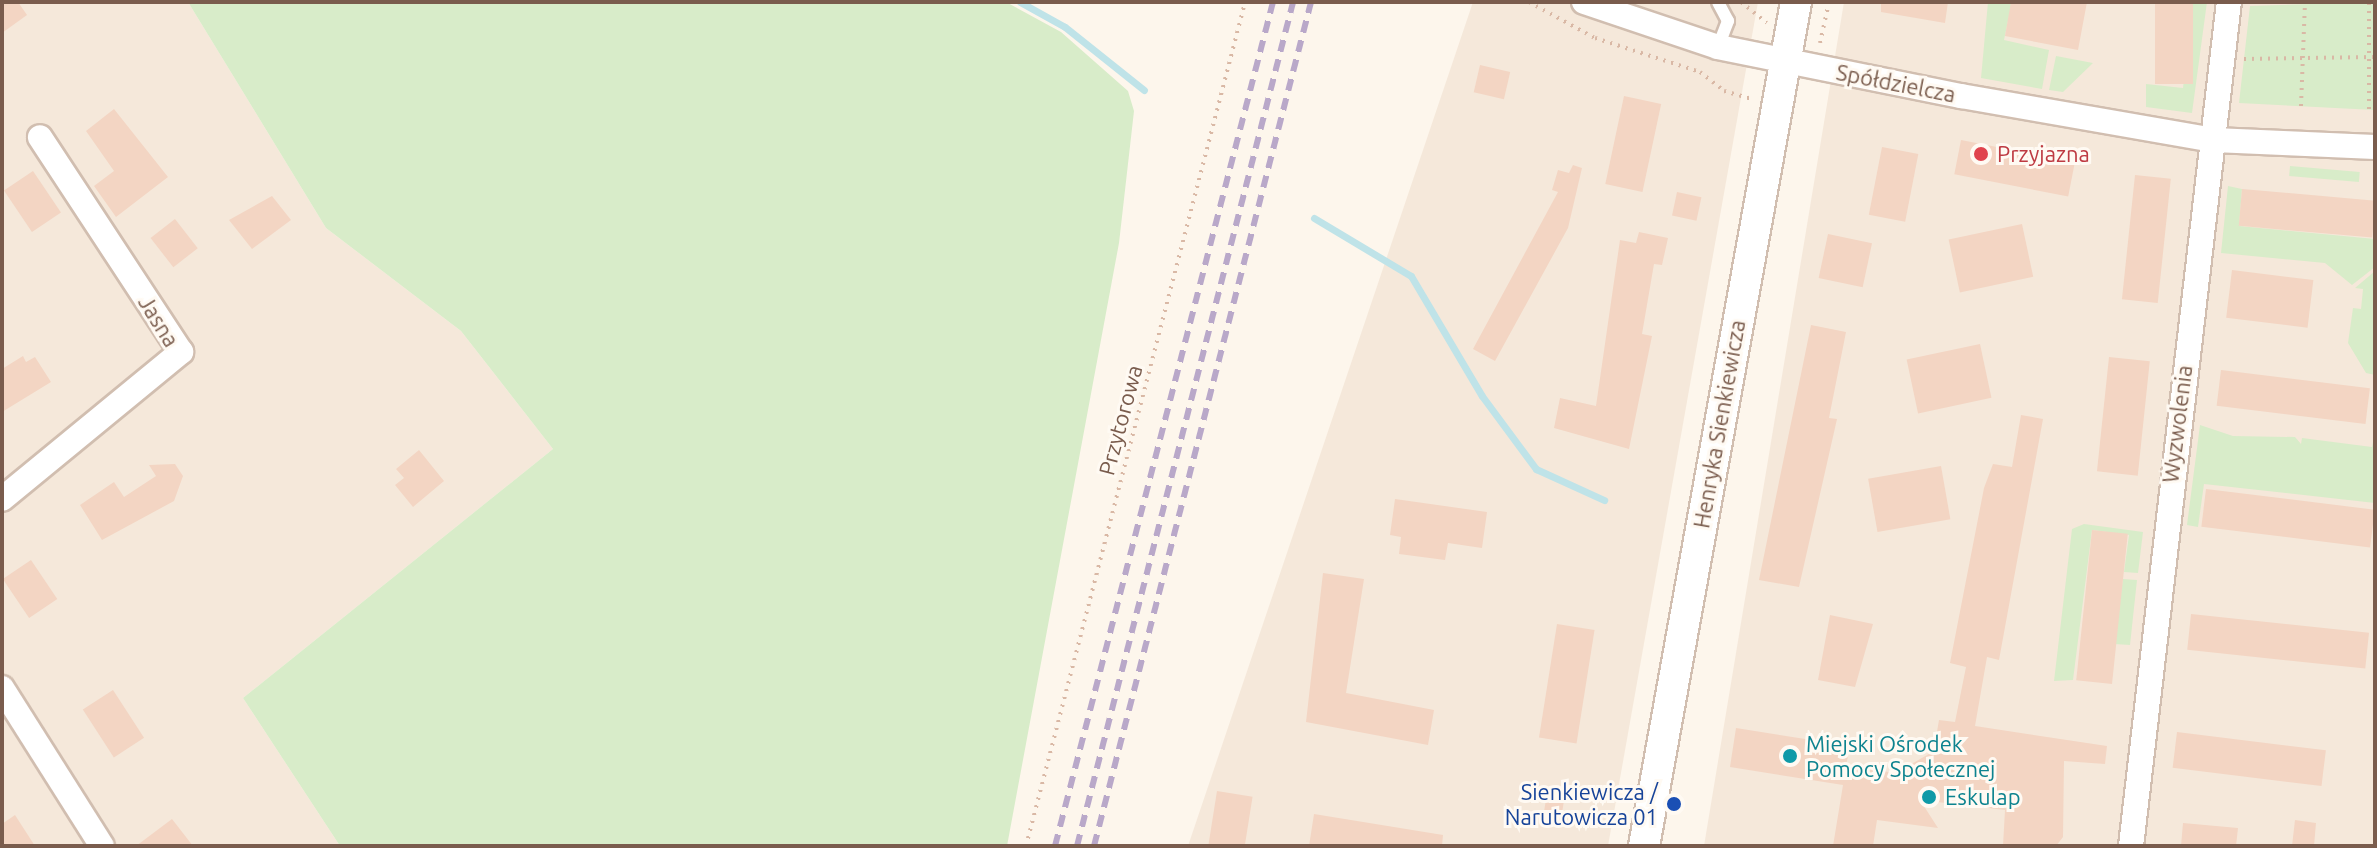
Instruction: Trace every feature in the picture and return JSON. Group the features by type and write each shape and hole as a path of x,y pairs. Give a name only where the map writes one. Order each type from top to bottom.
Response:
{"street":[{"name":"Spółdzielcza","path":"1584,2 1718,47 2214,140 2375,147"},
{"name":"Henryka Sienkiewicza","path":"1644,846 1796,2"},
{"name":"Wyzwolenia","path":"2131,846 2229,2"},
{"name":"Jasna","path":"2,499 181,352 40,137"},
{"path":"2,688 102,846"}],"lane":[{"path":"1718,2 1728,21 1718,47"}],"path":[{"name":"Przytorowa","path":"1026,846 1245,2"},
{"path":"1529,2 1595,38 1776,105"},
{"path":"1741,2 1745,7"},
{"path":"2301,106 2305,2"},
{"path":"2369,2 2372,57 2369,109"},
{"path":"2245,45 2243,59 2372,57"}],"shaded area":[{"path":"2,2 188,2 326,228 461,331 553,449 243,698 340,846 2,846"},
{"path":"1473,2 1758,2 1608,846 1188,846"},
{"path":"1844,2 2375,2 2375,846 1704,846"}],"green space":[{"path":"188,2 1006,2 1061,32 1128,91 1134,111 1119,243 1007,846 340,846 243,698 553,449 461,331 326,228"},
{"path":"1988,2 2012,2 2004,40 2049,50 2042,89 1981,78"},
{"path":"2193,2 2207,2 2192,113 2146,107 2146,84 2183,88"},
{"path":"2375,2 2375,110 2239,103 2250,6"},
{"path":"2056,56 2093,63 2063,92 2049,90"},
{"path":"2290,166 2360,172 2359,182 2289,176"},
{"path":"2228,186 2242,189 2239,226 2375,239 2375,267 2352,285 2325,263 2221,253"},
{"path":"2375,271 2375,375 2366,373 2348,343 2353,308 2361,309 2363,289 2355,288"},
{"path":"2200,425 2233,436 2295,437 2301,444 2302,438 2372,447 2375,432 2375,503 2204,484 2198,527 2187,525"},
{"path":"2084,524 2143,532 2138,573 2124,572 2129,535 2092,530 2073,680 2054,681 2072,529"},
{"path":"2123,579 2137,580 2130,645 2114,644"}],"building":[{"path":"2,2 18,2 27,15 2,33"},
{"path":"1881,2 1948,2 1945,23 1881,12"},
{"path":"2011,2 2087,2 2078,50 2005,36"},
{"path":"2155,2 2193,2 2193,84 2155,84"},
{"path":"1480,65 1510,72 1504,99 1474,92"},
{"path":"1624,96 1661,104 1642,192 1605,184"},
{"path":"114,109 168,177 116,217 94,186 114,171 86,131"},
{"path":"1961,140 2075,162 2068,196 1954,174"},
{"path":"1882,147 1918,154 1905,222 1869,215"},
{"path":"1573,165 1582,168 1568,228 1495,361 1473,349 1558,192 1552,190 1558,170 1569,173"},
{"path":"33,171 61,212 32,232 4,191"},
{"path":"2135,175 2171,179 2158,303 2122,299"},
{"path":"2242,189 2375,201 2372,238 2239,226"},
{"path":"1677,192 1701,197 1696,221 1672,215"},
{"path":"272,196 291,220 252,249 229,220"},
{"path":"175,219 198,248 173,267 151,238"},
{"path":"2022,224 2033,277 1960,292 1949,240"},
{"path":"1639,232 1668,238 1662,265 1654,264 1642,334 1652,336 1629,449 1554,428 1560,398 1596,406 1620,240 1636,243"},
{"path":"1828,234 1872,243 1863,287 1819,278"},
{"path":"2232,270 2313,280 2308,328 2226,318"},
{"path":"1811,325 1846,332 1829,418 1837,419 1799,587 1759,580"},
{"path":"1980,344 1991,398 1918,413 1907,360"},
{"path":"23,356 26,362 35,357 51,382 2,412 2,369"},
{"path":"2109,357 2150,361 2138,476 2097,471"},
{"path":"2221,370 2370,388 2365,424 2217,406"},
{"path":"2021,415 2043,419 1999,660 1987,657 1975,726 2107,746 2105,764 2064,761 2063,837 2056,846 2003,846 2005,810 1920,800 1938,828 1877,820 1873,846 1833,846 1843,785 1730,767 1736,728 1850,746 1846,766 1896,773 1946,744 1935,743 1939,720 1955,722 1966,667 1950,663 1984,488 1993,464 2012,467"},
{"path":"419,450 444,481 413,507 395,485 404,478 396,469"},
{"path":"175,464 183,476 174,501 102,540 80,505 114,482 124,497 156,476 149,465"},
{"path":"1941,466 1950,519 1878,532 1868,479"},
{"path":"2206,489 2375,510 2370,547 2201,527"},
{"path":"1395,499 1487,512 1482,548 1448,543 1445,560 1399,554 1401,537 1390,535"},
{"path":"2092,530 2128,534 2112,684 2076,680"},
{"path":"31,560 57,599 29,618 3,579"},
{"path":"1323,573 1364,579 1346,693 1434,710 1428,745 1306,722"},
{"path":"2191,614 2369,633 2365,669 2187,650"},
{"path":"1830,615 1873,624 1855,687 1818,680"},
{"path":"1557,624 1595,630 1577,744 1539,738"},
{"path":"113,690 144,738 114,757 83,710"},
{"path":"2177,732 2326,750 2321,786 2173,768"},
{"path":"1217,791 1253,797 1245,846 1208,846"},
{"path":"1547,793 1565,796 1562,816 1544,813"},
{"path":"1314,814 1443,835 1442,846 1309,846"},
{"path":"15,815 35,846 2,846 2,824"},
{"path":"172,819 193,846 136,846"},
{"path":"2295,820 2316,823 2314,846 2292,846"},
{"path":"2183,823 2238,828 2236,846 2181,846"}],"waterway":[{"path":"1020,2 1065,27 1144,90"},
{"path":"1314,218 1411,276 1482,396 1536,469 1604,500"}],"railway":[{"path":"1055,846 1273,2"},
{"path":"1077,846 1293,2"},
{"path":"1094,846 1311,2"}],"place":[{"name":"Przyjazna","path":"1981,154"},
{"name":"Miejski Ośrodek Pomocy Społecznej","path":"1790,756"},
{"name":"Eskulap","path":"1929,797"},
{"name":"Sienkiewicza / Narutowicza 01","path":"1674,804"}]}
